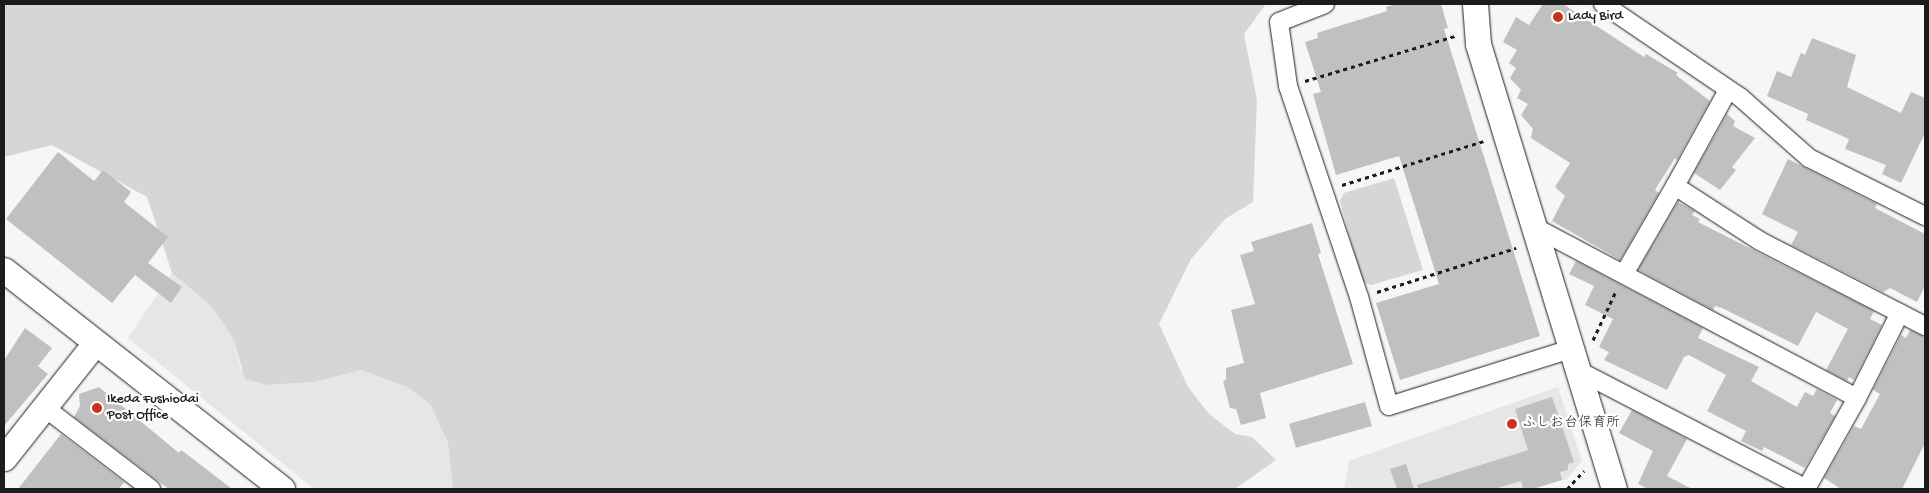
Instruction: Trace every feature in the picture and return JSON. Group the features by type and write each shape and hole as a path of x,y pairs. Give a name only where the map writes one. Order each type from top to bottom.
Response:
{"street":[{"path":"1325,4 1279,22 1288,86 1359,297 1389,406 1580,355 1806,489 1857,398 1900,313"},
{"path":"1475,4 1478,44 1529,237 1580,355 1614,489"},
{"path":"1603,4 1728,90 1809,158 1925,216"},
{"path":"1624,274 1728,90"},
{"path":"1675,186 1760,241 1925,326"},
{"path":"1529,237 1624,274 1857,398"},
{"path":"4,270 282,489"},
{"path":"4,458 95,343"},
{"path":"44,407 146,487"}],"path":[{"path":"1288,86 1462,33"},
{"path":"1324,191 1489,139"},
{"path":"1359,297 1529,237"},
{"path":"1580,355 1624,274"},
{"path":"1567,489 1589,466"}],"shaded area":[{"path":"4,4 1266,4 1244,34 1257,100 1253,202 1225,219 1191,259 1159,324 1188,387 1209,414 1235,434 1252,437 1276,460 1235,489 453,489 448,443 430,404 407,387 361,370 314,382 268,385 245,379 234,340 212,307 172,273 147,197 52,145 4,157"},
{"path":"1394,178 1423,270 1371,285 1362,282 1340,201 1344,193"},
{"path":"172,273 212,307 234,340 241,370 268,385 314,382 361,370 407,387 430,404 448,443 453,489 314,489 128,338"},
{"name":"ふしお台保育所","path":"1558,387 1582,461 1567,479 1524,489 1344,489 1349,461"}],"building":[{"path":"1396,4 1441,4 1448,28 1444,29 1540,336 1400,380 1376,303 1439,284 1399,156 1336,175 1313,94 1321,92 1305,42 1318,38 1317,33 1387,11 1386,7"},
{"path":"1543,4 1563,4 1644,57 1646,54 1678,73 1676,75 1710,101 1677,160 1675,158 1655,190 1659,193 1620,260 1552,221 1565,196 1555,187 1570,163 1531,138 1533,129 1521,115 1528,104 1517,98 1521,90 1510,78 1516,68 1509,63 1517,50 1503,42 1516,17 1529,25"},
{"path":"1812,38 1856,55 1847,87 1901,113 1911,92 1925,98 1925,133 1901,183 1882,174 1886,165 1845,149 1849,139 1806,120 1808,114 1767,96 1777,71 1791,77 1801,53 1805,55"},
{"path":"1727,114 1735,121 1733,126 1755,138 1732,167 1736,170 1720,190 1694,173"},
{"path":"58,152 94,181 103,170 131,192 124,202 168,237 148,263 182,287 171,303 135,275 112,303 6,219"},
{"path":"1788,159 1877,204 1875,208 1925,234 1925,286 1917,302 1890,288 1883,292 1791,245 1798,232 1762,214"},
{"path":"1678,202 1695,211 1692,215 1700,219 1698,222 1874,311 1870,319 1882,325 1854,380 1849,377 1847,381 1826,370 1848,329 1816,312 1798,346 1722,308 1715,306 1713,310 1638,270"},
{"path":"1312,223 1321,253 1318,254 1353,364 1260,393 1266,418 1241,425 1236,409 1230,408 1223,381 1226,380 1226,368 1244,363 1231,310 1255,304 1240,255 1254,251 1251,242"},
{"path":"1576,261 1703,328 1698,338 1759,367 1751,381 1797,407 1805,392 1813,396 1817,389 1837,400 1830,413 1835,416 1805,468 1764,447 1762,451 1741,441 1746,431 1707,411 1726,375 1689,355 1684,357 1667,390 1604,360 1609,352 1599,347 1613,319 1585,305 1594,286 1569,274"},
{"path":"25,328 52,348 38,366 48,374 4,426 5,359"},
{"path":"1910,330 1925,337 1925,443 1902,489 1841,489 1824,478 1854,426 1861,429 1880,394 1873,390 1901,335 1906,338"},
{"path":"99,387 179,453 181,450 184,452 232,489 169,489 74,417 80,406 79,394"},
{"path":"1552,397 1574,462 1568,464 1568,470 1560,472 1562,480 1533,489 1523,489 1521,481 1494,489 1418,489 1417,485 1528,450 1515,409"},
{"path":"1365,402 1372,426 1296,448 1289,424"},
{"path":"1632,410 1687,439 1667,476 1692,489 1648,489 1638,484 1653,451 1619,433"},
{"path":"61,434 124,482 119,489 18,489"},
{"path":"1406,464 1414,489 1397,489 1390,469"}],"place":[{"name":"Lady Bird","path":"1558,17"},
{"name":"Ikeda Fushiodai Post Office","path":"97,408"},
{"name":"ふしお台保育所","path":"1512,424"}]}
